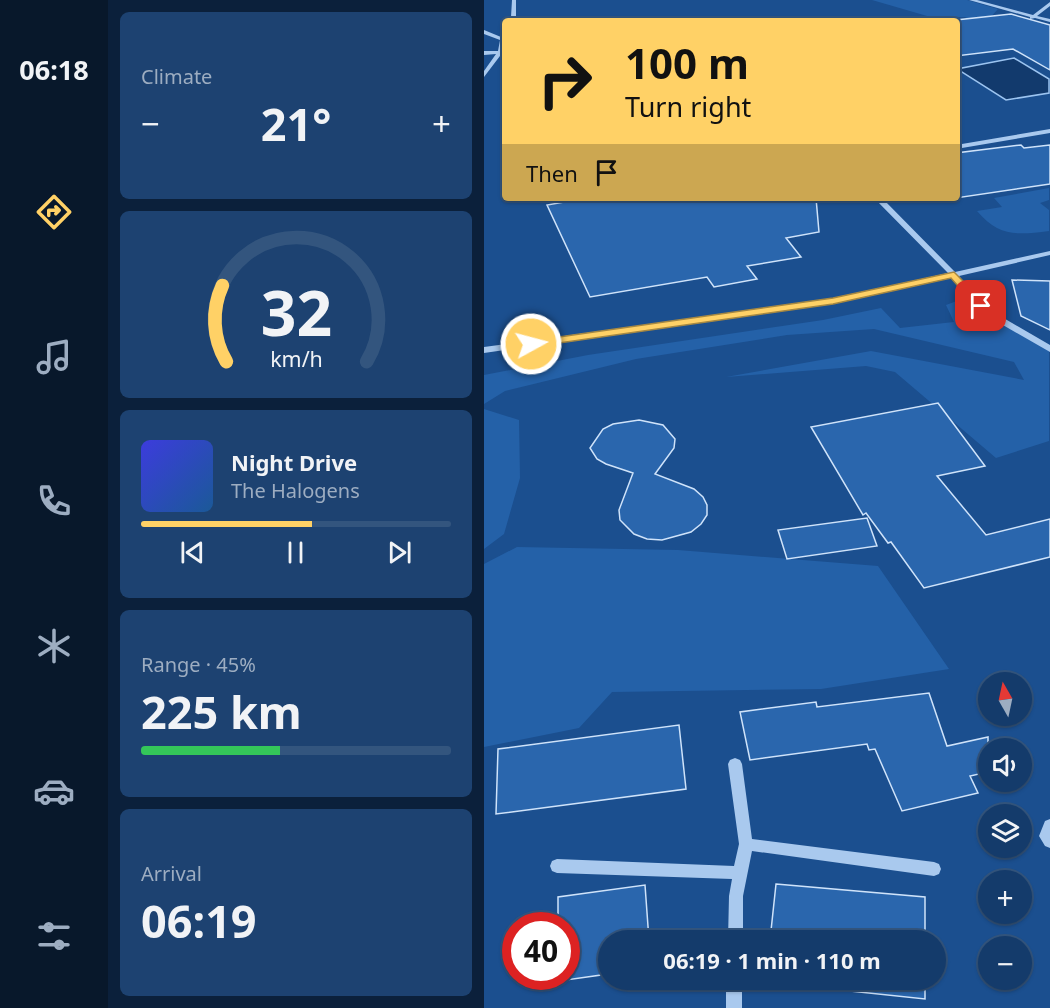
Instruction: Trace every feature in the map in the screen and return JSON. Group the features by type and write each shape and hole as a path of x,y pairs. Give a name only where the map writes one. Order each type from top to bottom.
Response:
{"street":[{"path":"512,18 514,0"},
{"path":"971,0 1050,21"},
{"path":"1032,18 1050,3"},
{"path":"484,32 502,39"},
{"path":"484,75 500,52 502,43"},
{"path":"484,53 500,52"},
{"path":"960,146 1050,131"},
{"path":"881,201 954,275 970,296 992,315 1050,349"},
{"path":"484,350 833,301 1050,253"},
{"path":"735,764 746,844 736,896 735,930"},
{"path":"1050,825 1046,836 1050,842"},
{"path":"746,844 934,869"},
{"path":"557,866 740,873"},
{"path":"734,990 734,1008"}],"shaded area":[{"path":"872,0 967,0 998,9 987,21 1007,42 965,17 934,18"},
{"path":"1014,58 1049,79 1049,93 1006,100 960,71 960,68"},
{"path":"1049,188 1049,200 1040,203 1049,210 1049,231 1018,233 1001,230 993,226 977,211 1002,207 994,198"},
{"path":"970,296 1049,348 1049,441 996,458 895,372 866,366 726,377 871,351 1024,380 1014,362 874,329 787,335 636,359 505,391 484,404 484,375 588,355 823,320 881,308 900,328 954,322 946,305"},
{"path":"484,409 519,420 520,478 504,534 484,549"},
{"path":"517,547 678,550 878,566 949,669 821,689 612,692 579,728 484,747 484,564"}],"building":[{"path":"1011,14 1050,25 1050,70 1013,49 960,56 960,20"},
{"path":"1021,145 1024,148 1050,145 1050,184 960,197 960,153"},
{"path":"570,201 816,201 819,232 786,238 801,257 747,266 757,279 714,287 707,277 590,297 547,205"},
{"path":"1012,280 1050,281 1050,330 1021,316"},
{"path":"938,403 985,466 937,476 986,535 1050,519 1050,557 924,588 891,542 888,543 866,513 863,515 811,427"},
{"path":"639,420 663,425 675,439 674,448 655,474 694,489 703,497 707,505 707,515 691,532 662,540 647,539 634,534 620,520 619,510 633,473 597,459 590,448 603,429 613,424"},
{"path":"867,518 877,546 787,559 778,530"},
{"path":"929,693 947,746 978,739 978,774 970,776 978,793 902,811 875,749 869,750 867,744 750,760 740,712 816,702 817,707"},
{"path":"679,725 686,789 496,814 498,749"},
{"path":"776,884 925,897 925,930 771,930"},
{"path":"645,885 648,930 598,930 598,975 580,978 580,912 558,912 558,897"},
{"path":"840,990 925,990 925,999"}],"route":[{"path":"531,344 833,301 954,275 981,306"}]}
